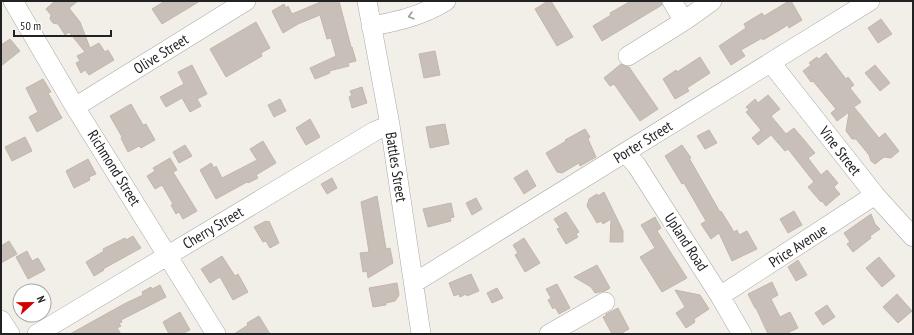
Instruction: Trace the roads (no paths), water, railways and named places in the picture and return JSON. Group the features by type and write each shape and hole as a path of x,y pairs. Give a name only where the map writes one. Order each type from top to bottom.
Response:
{"street":[{"path":"1,9 12,1"},
{"name":"Richmond Street","path":"12,1 216,334"},
{"name":"Olive Street","path":"76,107 246,1"},
{"name":"Battles Street","path":"367,1 390,125 421,334"},
{"path":"371,26 416,15 435,8 446,1"},
{"path":"672,1 684,20"},
{"path":"628,56 712,1"},
{"name":"Porter Street","path":"414,283 870,1"},
{"name":"Vine Street","path":"771,63 875,195 913,237"},
{"name":"Cherry Street","path":"38,334 375,131 390,125"},
{"name":"Upland Road","path":"626,153 637,166 720,296 742,334"},
{"name":"Price Avenue","path":"720,296 875,195"},
{"path":"549,334 605,302"},
{"path":"1,320 10,334"}]}
